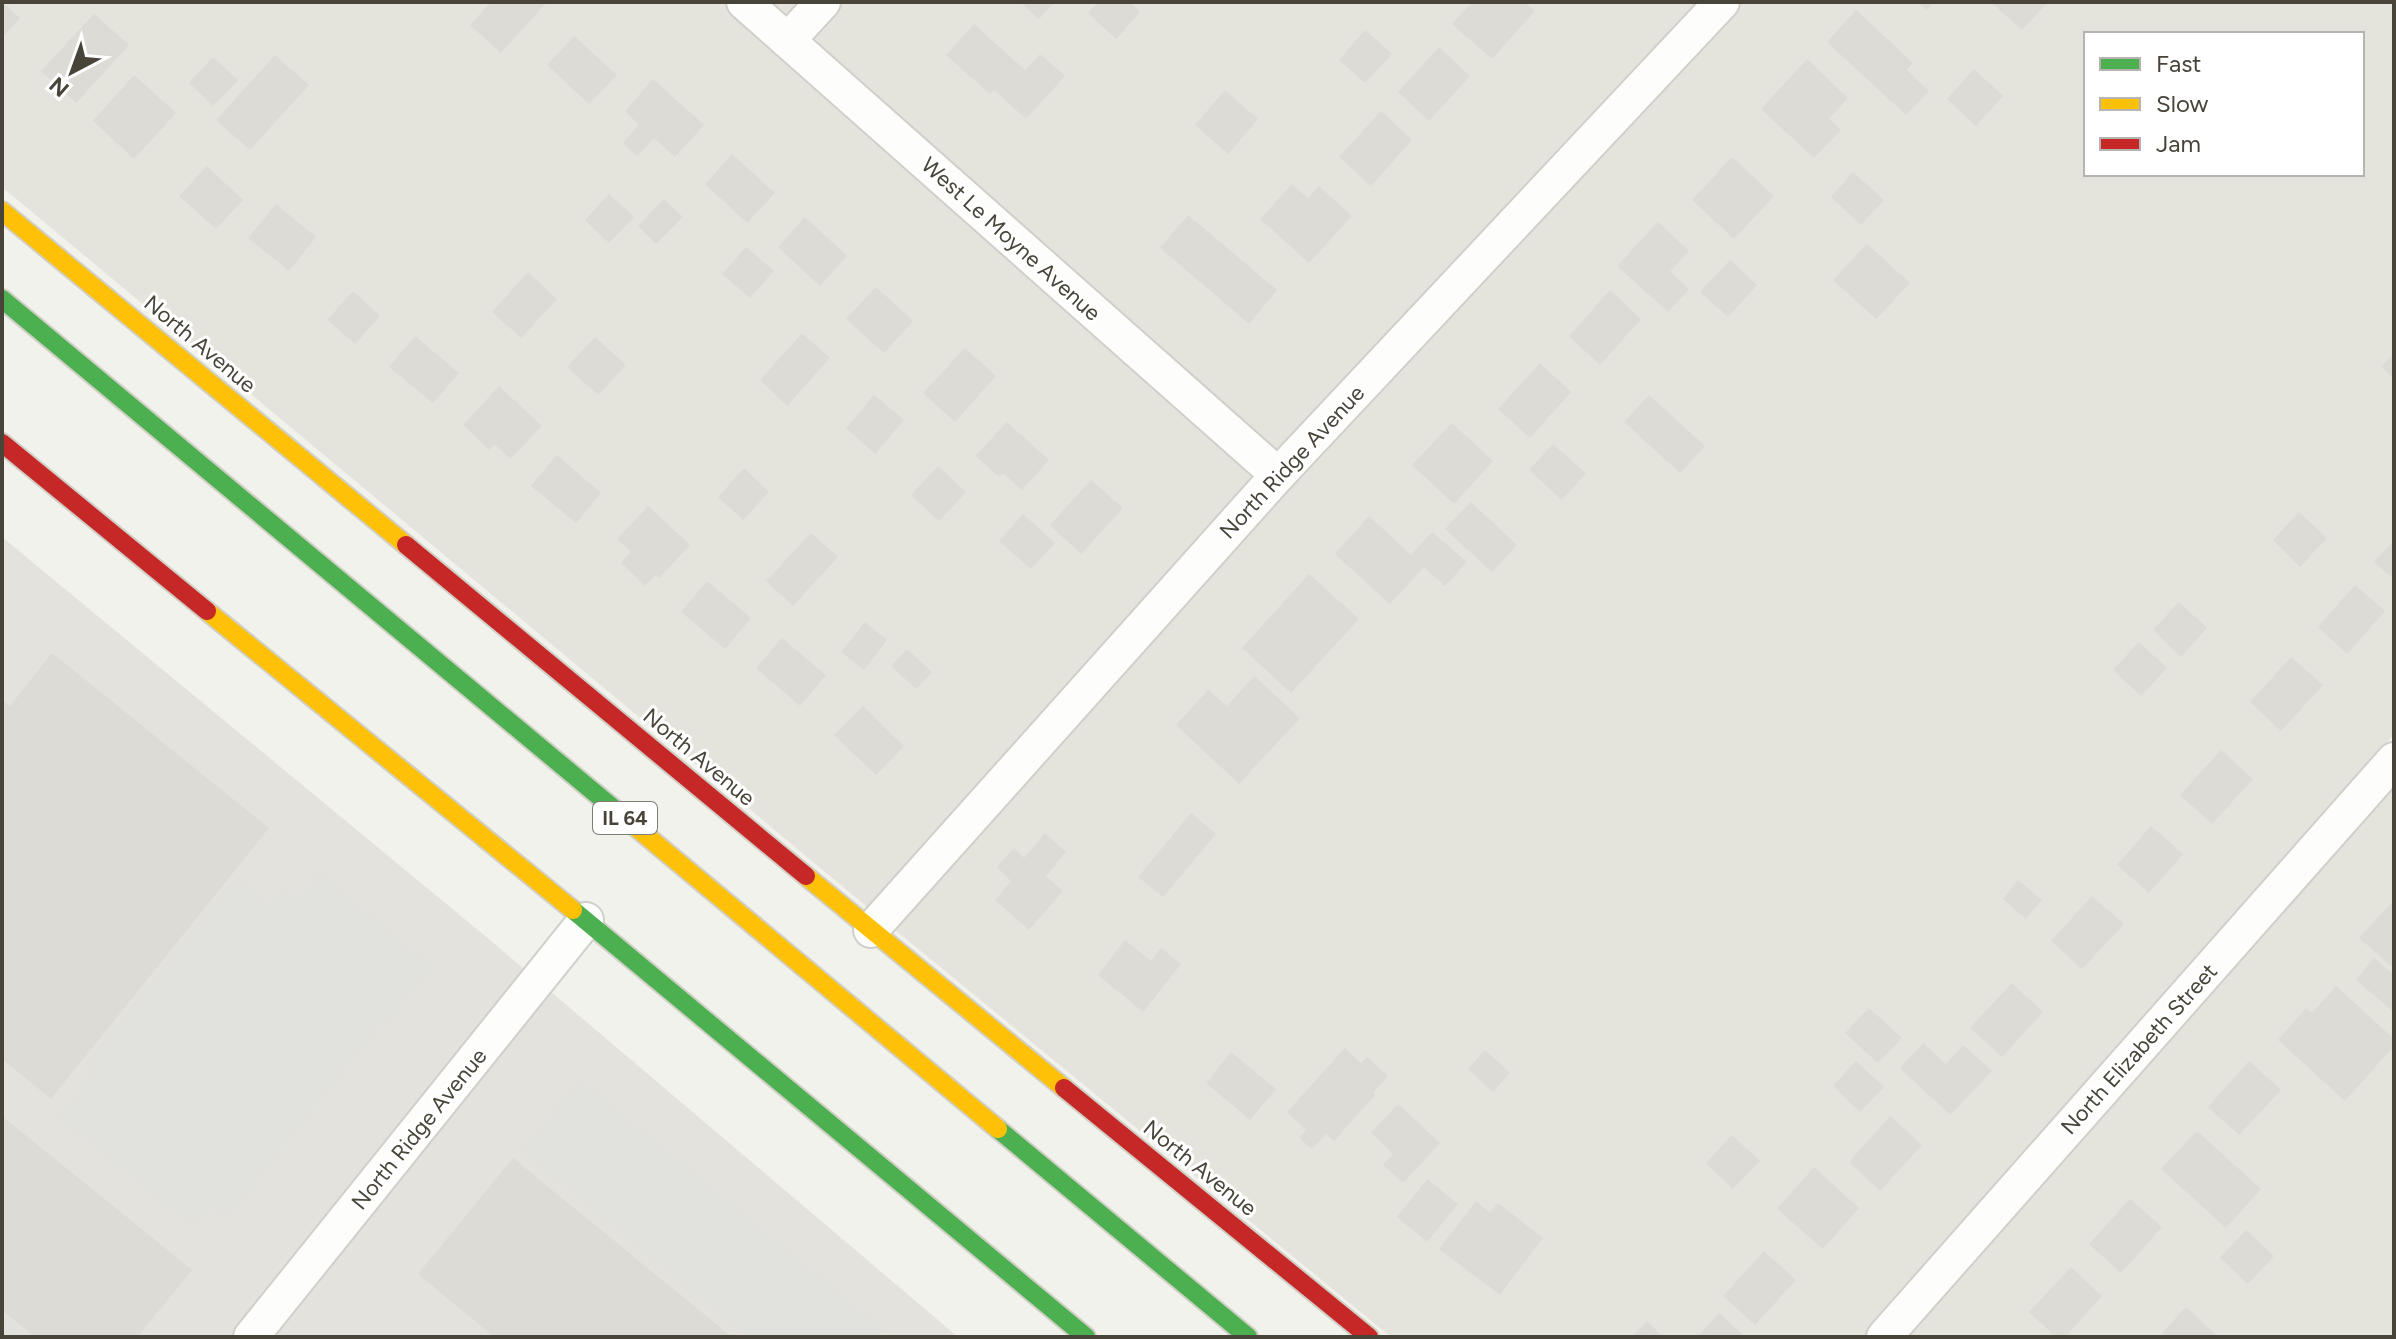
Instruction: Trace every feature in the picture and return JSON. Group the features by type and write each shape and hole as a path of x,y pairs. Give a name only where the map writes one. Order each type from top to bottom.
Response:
{"main road":[{"name":"North Avenue","path":"2,211 871,930 1369,1337"},
{"name":"IL 64","path":"2,299 1248,1337"},
{"path":"2,443 586,920 1086,1337"}],"street":[{"name":"West Le Moyne Avenue","path":"744,2 1278,475"},
{"path":"788,40 823,2"},
{"name":"North Ridge Avenue","path":"871,930 1278,475 1722,2"},
{"name":"North Elizabeth Street","path":"1884,1337 2394,760"},
{"name":"North Ridge Avenue","path":"251,1337 586,920"}],"shaded area":[{"path":"2,2 2394,2 2394,734 1866,1337 1391,1337 872,911 2,187"},
{"path":"2,537 484,935 958,1337 2,1337"},
{"path":"2394,788 2394,1337 1905,1337"},
{"path":"319,872 433,967 387,1023 381,1026 226,1221 211,1209 206,1210 192,1227 57,1117 94,1071 85,1064 236,877 269,904 284,886 295,895 301,894"},
{"path":"580,1078 884,1329 877,1337 745,1337 520,1151"},
{"path":"2,1315 29,1337 2,1337"}],"building":[{"path":"2,2 20,18 2,38"},
{"path":"491,2 547,2 501,53 470,25"},
{"path":"1020,2 1055,2 1039,19"},
{"path":"1098,2 1129,2 1140,12 1116,39 1088,13"},
{"path":"1472,2 1525,2 1535,11 1492,59 1452,24"},
{"path":"1918,2 1935,2 1927,10"},
{"path":"1994,2 2048,2 2022,30"},
{"path":"1856,10 1913,63 1907,70 1929,91 1906,115 1827,42"},
{"path":"94,14 129,45 76,103 41,71"},
{"path":"974,24 1025,70 1040,54 1065,76 1026,119 994,90 990,94 946,55"},
{"path":"1365,30 1392,54 1365,83 1339,60"},
{"path":"574,36 617,75 589,104 547,65"},
{"path":"1439,47 1470,76 1429,121 1398,92"},
{"path":"275,55 309,85 250,150 216,120"},
{"path":"213,57 238,80 213,106 189,83"},
{"path":"1807,59 1848,98 1829,119 1841,130 1814,158 1761,109"},
{"path":"1974,69 2003,96 1976,126 1947,99"},
{"path":"134,75 176,113 134,159 93,121"},
{"path":"653,79 704,125 675,157 654,138 637,156 623,143 639,125 625,111"},
{"path":"1225,90 1258,119 1228,154 1195,125"},
{"path":"1381,111 1412,140 1371,186 1339,157"},
{"path":"732,154 775,193 747,223 705,184"},
{"path":"1732,157 1774,196 1734,239 1692,200"},
{"path":"207,166 243,200 216,229 179,196"},
{"path":"1853,172 1884,200 1861,225 1831,197"},
{"path":"1292,184 1308,198 1319,186 1352,216 1309,263 1260,219"},
{"path":"609,194 634,217 609,243 585,220"},
{"path":"664,199 683,217 656,244 638,226"},
{"path":"276,204 316,237 289,271 248,238"},
{"path":"1188,215 1277,290 1249,324 1160,248"},
{"path":"805,217 847,256 820,286 778,247"},
{"path":"1658,222 1689,251 1670,272 1689,289 1668,312 1617,266"},
{"path":"1867,244 1910,283 1876,319 1833,280"},
{"path":"746,247 774,271 750,298 722,274"},
{"path":"1730,260 1757,285 1728,317 1700,292"},
{"path":"528,272 557,299 521,338 492,312"},
{"path":"876,287 913,321 884,353 846,319"},
{"path":"1610,290 1641,319 1600,365 1569,336"},
{"path":"353,291 380,316 355,344 327,320"},
{"path":"802,333 830,358 787,406 760,380"},
{"path":"415,336 459,373 433,403 389,367"},
{"path":"595,337 626,365 598,395 567,367"},
{"path":"965,348 996,376 955,422 923,393"},
{"path":"2394,353 2394,379 2381,367"},
{"path":"1540,363 1571,392 1530,438 1498,409"},
{"path":"499,386 542,426 510,459 494,444 489,450 463,425"},
{"path":"874,395 904,420 875,454 846,428"},
{"path":"1649,395 1705,446 1680,473 1624,422"},
{"path":"1007,422 1049,460 1022,490 1003,473 999,477 975,456"},
{"path":"1452,423 1493,461 1454,504 1412,465"},
{"path":"1553,444 1586,473 1562,500 1529,470"},
{"path":"557,455 601,493 576,523 531,486"},
{"path":"938,466 966,492 939,521 911,495"},
{"path":"744,468 769,492 743,520 718,497"},
{"path":"1091,480 1123,508 1081,554 1050,525"},
{"path":"1471,502 1517,545 1492,572 1445,529"},
{"path":"648,506 690,545 659,578 655,575 645,586 621,563 631,552 617,539"},
{"path":"2299,512 2327,538 2300,567 2273,540"},
{"path":"1023,514 1055,543 1031,569 999,541"},
{"path":"1369,516 1411,555 1432,532 1467,562 1445,586 1424,567 1390,604 1335,554"},
{"path":"811,533 838,557 793,606 766,581"},
{"path":"2394,540 2394,579 2374,562"},
{"path":"1309,574 1359,619 1291,693 1242,648"},
{"path":"707,581 751,618 725,649 681,612"},
{"path":"2355,585 2385,611 2347,654 2318,627"},
{"path":"2179,602 2207,628 2181,657 2153,630"},
{"path":"865,622 887,640 864,670 841,652"},
{"path":"782,638 826,675 800,706 756,668"},
{"path":"2139,642 2167,668 2141,696 2113,670"},
{"path":"907,649 932,672 916,689 891,666"},
{"path":"52,653 269,828 51,1099 2,1059 2,700 10,706"},
{"path":"2291,657 2323,685 2281,731 2250,702"},
{"path":"1254,676 1300,718 1239,784 1176,725 1208,690 1227,706"},
{"path":"863,706 904,746 876,775 834,735"},
{"path":"2221,750 2253,779 2212,824 2180,795"},
{"path":"1191,813 1216,834 1163,897 1138,877"},
{"path":"2151,826 2183,854 2149,893 2117,865"},
{"path":"1045,833 1066,852 1046,876 1063,891 1029,930 995,900 1011,881 997,867 1014,848 1024,858"},
{"path":"2018,880 2042,900 2026,919 2003,899"},
{"path":"2092,896 2124,924 2082,969 2051,941"},
{"path":"2394,900 2394,963 2391,966 2359,938"},
{"path":"1125,940 1151,961 1161,948 1181,964 1143,1012 1098,975"},
{"path":"2374,958 2394,975 2394,1012 2356,980"},
{"path":"2012,983 2043,1012 2002,1057 1970,1028"},
{"path":"2336,986 2394,1039 2394,1046 2345,1101 2278,1040 2306,1008 2312,1013"},
{"path":"1869,1008 1902,1038 1878,1063 1845,1033"},
{"path":"1923,1043 1946,1064 1963,1045 1992,1071 1950,1115 1900,1068"},
{"path":"1345,1048 1361,1063 1367,1057 1388,1076 1334,1141 1326,1134 1312,1149 1299,1138 1306,1130 1287,1112"},
{"path":"1485,1050 1510,1073 1493,1092 1468,1069"},
{"path":"1231,1052 1276,1089 1250,1120 1206,1083"},
{"path":"1856,1061 1884,1087 1860,1112 1833,1086"},
{"path":"2249,1061 2281,1090 2239,1135 2208,1107"},
{"path":"1398,1104 1440,1143 1403,1183 1383,1165 1393,1154 1371,1133"},
{"path":"2,1116 192,1270 137,1337 35,1337 2,1310"},
{"path":"1890,1116 1922,1145 1880,1191 1849,1162"},
{"path":"2197,1131 2261,1189 2226,1228 2161,1169"},
{"path":"1732,1135 1760,1161 1733,1189 1706,1163"},
{"path":"513,1158 732,1337 494,1337 418,1274"},
{"path":"1814,1167 1859,1208 1823,1249 1777,1209"},
{"path":"1427,1179 1458,1204 1427,1242 1397,1217"},
{"path":"2130,1199 2162,1227 2121,1273 2089,1244"},
{"path":"1476,1201 1490,1213 1498,1203 1543,1238 1500,1295 1439,1249"},
{"path":"2246,1230 2274,1256 2248,1284 2220,1258"},
{"path":"1764,1251 1796,1280 1755,1325 1723,1296"},
{"path":"2071,1267 2102,1296 2065,1337 2056,1337 2029,1312"},
{"path":"2186,1307 2218,1337 2167,1337 2162,1333"},
{"path":"1719,1313 1745,1337 1697,1337"},
{"path":"1647,1321 1663,1337 1632,1337"}],"traffic: fast":[{"path":"2,299 619,813"},
{"path":"573,910 1086,1337"},
{"path":"998,1129 1248,1337"}],"traffic: slow":[{"path":"2,211 406,545"},
{"path":"207,611 573,910"},
{"path":"619,813 998,1129"},
{"path":"806,876 1064,1088"}],"traffic: jam":[{"path":"2,443 207,611"},
{"path":"406,545 806,876"},
{"path":"1064,1088 1369,1337"}]}
